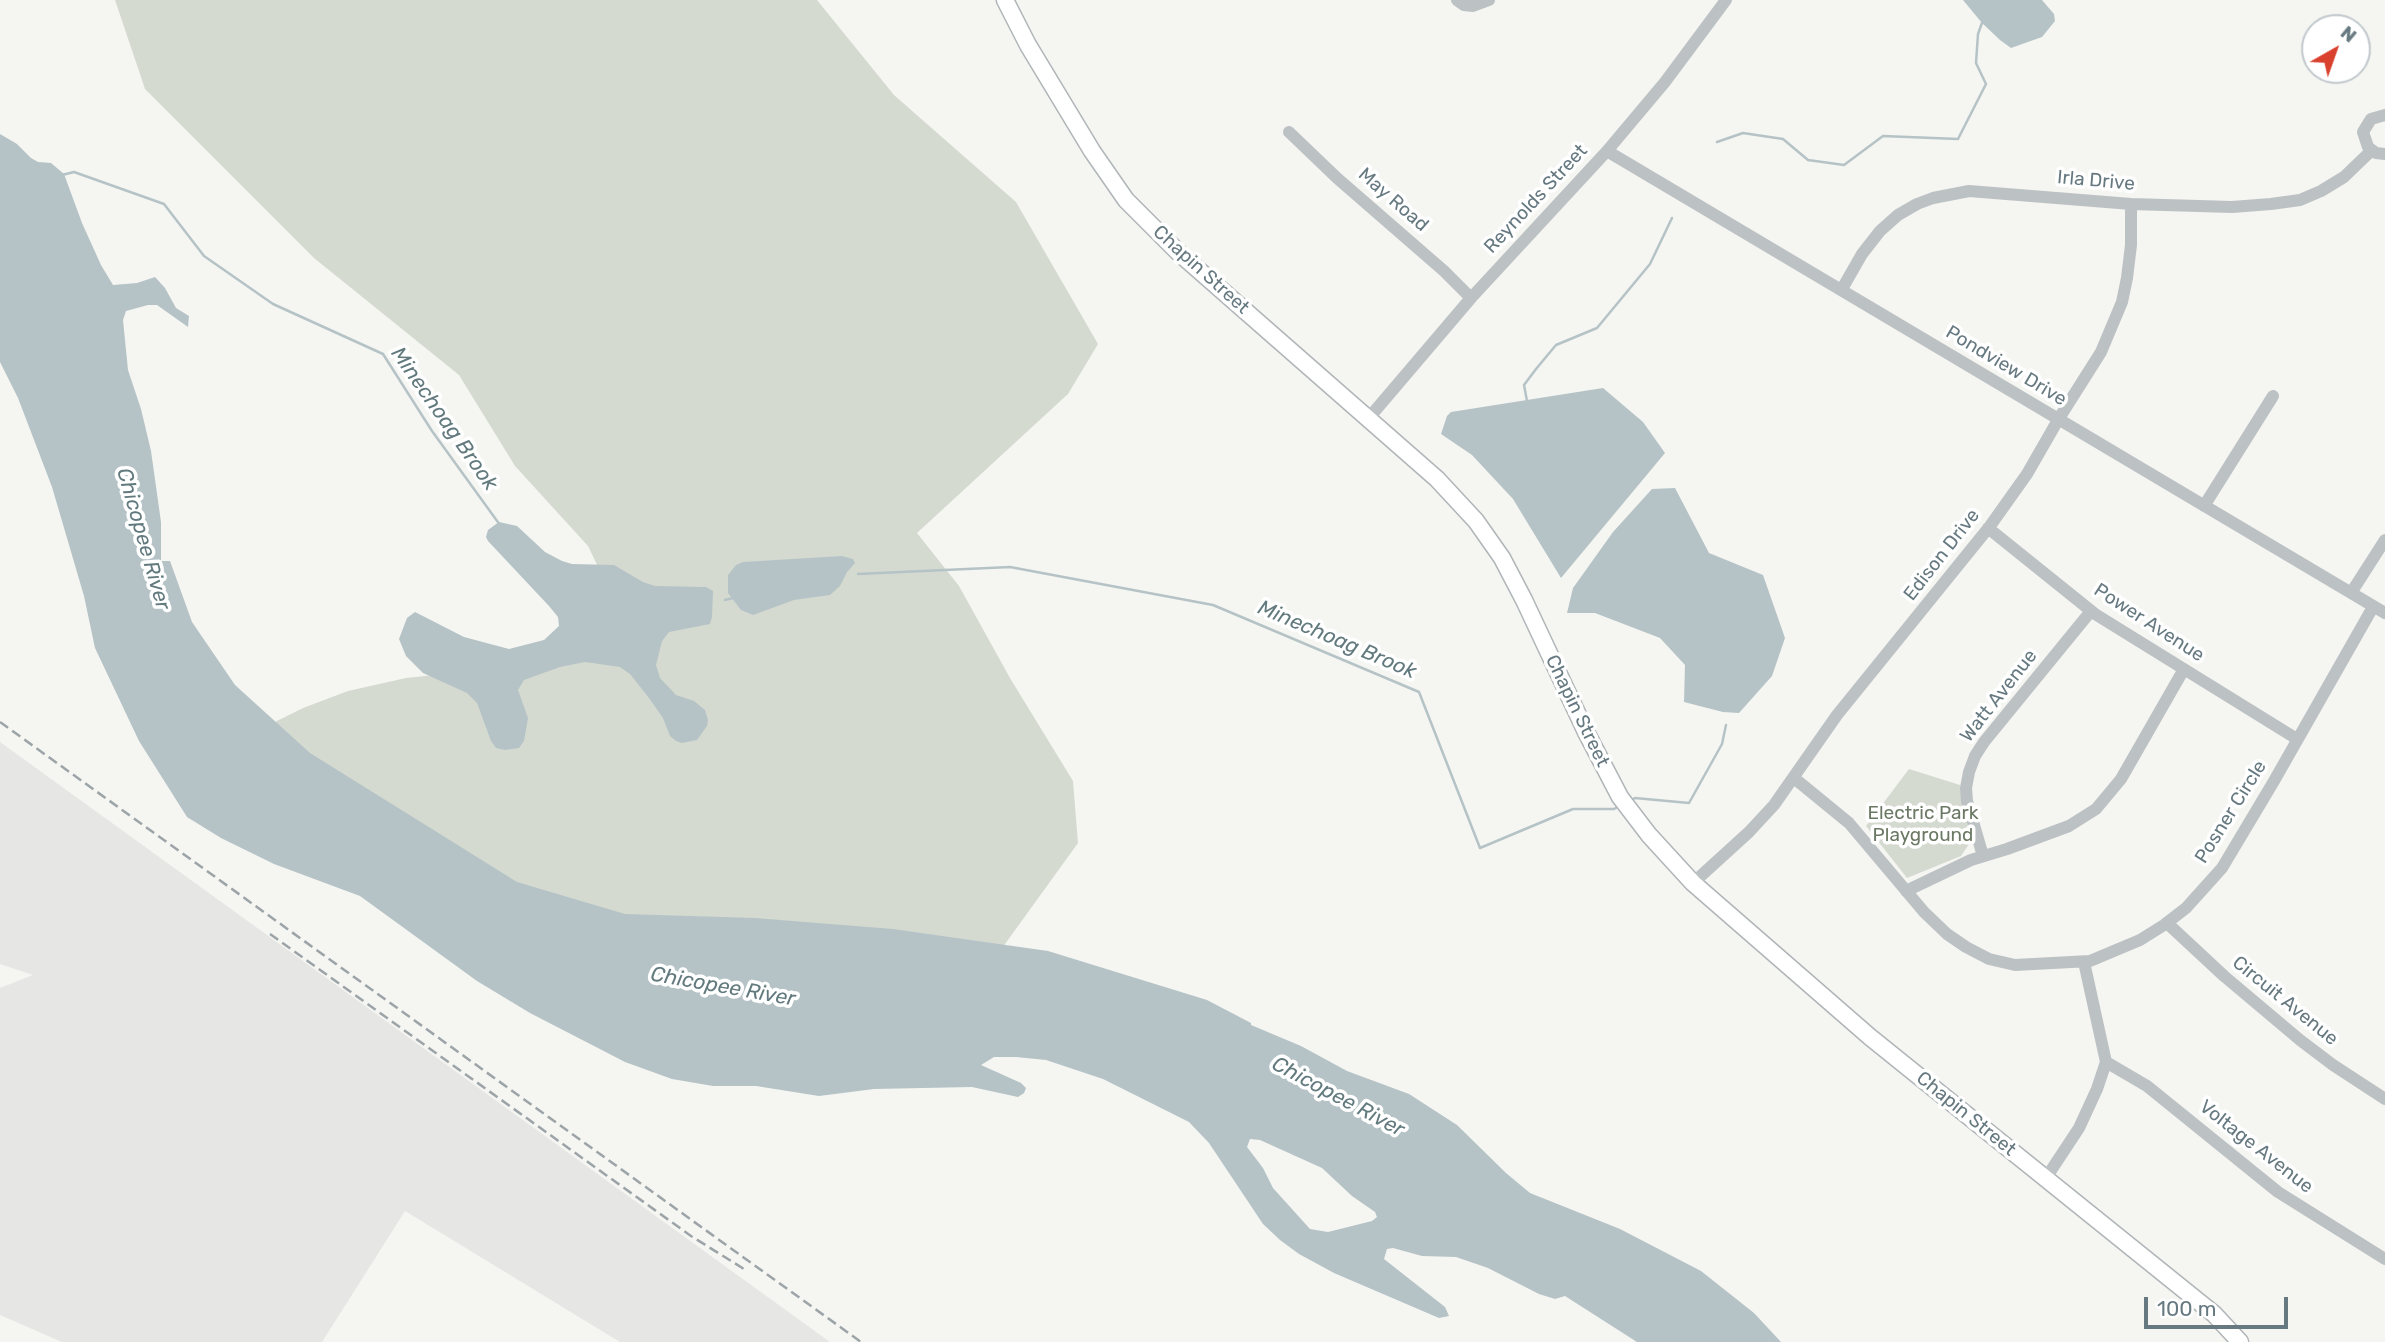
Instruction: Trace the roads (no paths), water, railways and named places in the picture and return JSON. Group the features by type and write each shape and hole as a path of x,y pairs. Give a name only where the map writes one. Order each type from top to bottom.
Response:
{"main road":[{"name":"Chapin Street","path":"1005,0 1028,45 1092,151 1126,200 1178,252 1437,479 1489,538 1524,600 1586,732 1624,803 1693,883 1870,1037 2214,1314 2240,1342"}],"street":[{"path":"1457,0 1464,5 1473,6 1489,0"},
{"name":"Reynolds Street","path":"1368,419 1471,298 1607,151 1665,82 1726,0"},
{"name":"Irla Drive","path":"1842,289 1862,254 1880,232 1899,215 1933,198 1969,191 2131,204 2232,207 2300,200 2321,191 2379,152 2365,143 2364,127 2375,116 2385,114"},
{"name":"May Road","path":"1289,132 1471,298"},
{"name":"Pondview Drive","path":"1607,151 2379,610"},
{"name":"Edison Drive","path":"1693,883 1774,805 1838,715 1988,528 2027,474 2057,420 2101,352 2122,302 2129,256 2131,204"},
{"path":"2204,506 2273,397"},
{"name":"Power Avenue","path":"1988,528 2091,611 2297,739"},
{"path":"2351,593 2385,540"},
{"name":"Posner Circle","path":"1794,778 1849,822 1906,891 1947,934 1989,959 2024,965 2084,962 2140,940 2167,923 2193,901 2222,868 2297,739 2379,610"},
{"name":"Watt Avenue","path":"1983,856 1967,801 1966,788 1975,756 2091,611"},
{"path":"1906,891 1971,860 2068,826 2096,809 2121,779 2184,669"},
{"name":"Circuit Avenue","path":"2167,923 2224,976 2300,1040 2385,1099"},
{"path":"2046,1178 2079,1128 2106,1062 2084,962"},
{"name":"Voltage Avenue","path":"2106,1062 2147,1086 2277,1192 2385,1259"}],"water":[{"path":"1963,0 2042,0 2054,14 2055,21 2042,37 2011,48 1982,23"},
{"name":"Chicopee River","path":"0,134 17,144 31,158 38,162 51,163 64,174 82,223 113,285 137,283 155,277 165,288 176,308 189,316 188,327 157,305 148,305 126,311 123,320 128,370 151,451 161,522 161,561 170,561 192,622 235,685 310,753 517,882 625,914 755,918 893,929 1048,951 1207,1000 1251,1025 1301,1046 1347,1071 1409,1094 1457,1125 1530,1193 1620,1229 1701,1271 1754,1313 1781,1342 1637,1342 1565,1296 1555,1299 1539,1294 1488,1268 1456,1257 1422,1256 1393,1248 1387,1249 1384,1259 1445,1307 1449,1316 1439,1318 1334,1273 1280,1240 1263,1224 1209,1143 1189,1122 1103,1079 1046,1060 994,1057 981,1065 1021,1083 1026,1088 1018,1097 972,1087 874,1089 819,1096 756,1086 713,1086 672,1079 625,1062 530,1013 477,981 360,896 274,864 221,838 187,817 139,741 95,648 84,596 52,487 18,398 0,362","holes":["1250,1139 1260,1140 1322,1168 1352,1196 1375,1212 1377,1217 1372,1221 1328,1232 1310,1229 1273,1188 1263,1168 1247,1147"]},
{"path":"1603,388 1643,422 1665,453 1561,578 1513,499 1472,455 1441,434 1451,412"},
{"path":"1675,488 1709,553 1763,575 1785,638 1772,676 1739,713 1723,712 1684,702 1685,665 1660,638 1595,613 1567,613 1573,588 1613,532 1652,489"},
{"path":"499,522 517,526 545,552 562,561 572,564 614,565 655,586 706,587 713,591 710,624 669,632 662,641 656,665 660,678 676,695 694,701 705,710 707,726 697,740 682,743 670,736 663,718 649,698 630,674 620,667 585,662 560,667 524,680 518,690 528,718 524,741 519,748 496,748 477,703 467,693 423,673 406,656 399,639 407,618 415,612 464,637 509,649 544,640 559,626 558,617 549,606 488,541 488,530"},
{"path":"842,556 853,559 855,563 840,586 830,595 794,600 753,615 741,610 728,593 728,575 736,565 743,562"}],"waterway":[{"name":"Minechoag Brook","path":"1717,142 1743,133 1783,139 1808,160 1844,165 1883,136 1958,139 1986,84 1976,63 1978,34 1983,20"},
{"name":"Minechoag Brook","path":"62,175 74,172 164,204 204,256 273,304 383,354 432,431 500,525"},
{"name":"Minechoag Brook","path":"1527,401 1524,385 1536,369 1556,345 1597,328 1650,264 1672,218"},
{"name":"Minechoag Brook","path":"858,574 1010,567 1213,605 1419,692 1480,848 1573,809 1614,809 1621,805"},
{"name":"Minechoag Brook","path":"725,600 733,598"},
{"name":"Minechoag Brook","path":"1630,801 1635,798 1689,803 1722,744 1726,725"}],"railway":[{"path":"0,722 861,1342"},
{"path":"270,934 691,1236 744,1269"}],"park label":[{"name":"Electric Park Playground","path":"1923,825"}]}
